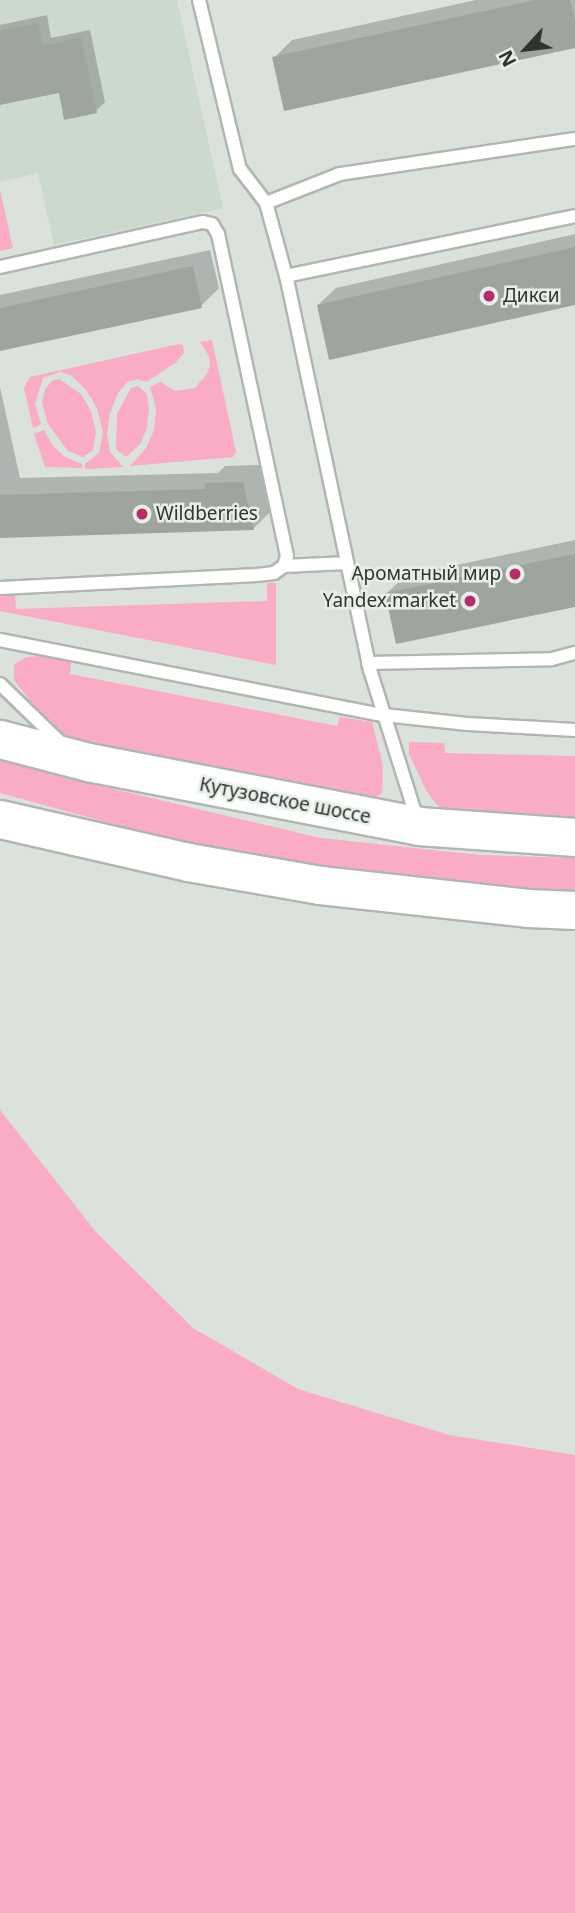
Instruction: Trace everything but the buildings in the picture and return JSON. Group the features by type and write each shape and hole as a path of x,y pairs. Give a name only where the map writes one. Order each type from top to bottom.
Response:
{"main road":[{"name":"Кутузовское шоссе","path":"0,738 88,762 419,826 575,837"},
{"path":"0,819 188,863 320,885 528,908 575,910"}],"lane":[{"path":"199,0 240,169 266,203 286,276 368,663 419,826"},
{"path":"266,203 340,174 575,139"},
{"path":"286,276 575,216"},
{"path":"0,267 203,222 212,224 218,234 286,556 284,566"},
{"path":"0,588 257,575 274,573 284,566 347,563"},
{"path":"0,640 384,715 468,724 575,730"},
{"path":"368,663 552,659 575,653"},
{"path":"0,684 62,744 88,762"}],"shaded area":[{"path":"0,0 177,0 223,208 54,245 38,173 0,182"},
{"path":"0,190 13,248 0,251"},
{"path":"212,340 236,452 233,457 130,466 146,448 154,430 156,408 150,387 161,382 175,391 195,388 207,374 210,365 209,356 200,342"},
{"path":"183,345 184,353 175,363 146,382 138,379 127,382 118,393 110,413 107,434 110,452 123,467 85,469 85,464 99,453 103,433 97,408 86,390 72,376 60,372 43,378 35,404 41,424 33,428 24,388 30,377"},
{"path":"59,379 81,394 91,411 96,433 93,450 83,457 68,451 48,424 42,403 45,389 53,380"},
{"path":"138,386 147,394 147,428 140,444 126,457 116,449 117,414 131,388"},
{"path":"44,430 53,446 65,457 82,464 82,468 45,467 34,434"},
{"path":"267,583 276,583 276,665 0,611 0,595 15,595 16,609 267,601"},
{"path":"41,656 71,662 70,674 337,726 340,717 372,722 383,766 382,793 368,803 86,750 65,737 35,707 14,680 14,665 26,657"},
{"path":"409,742 444,743 445,753 575,756 575,823 454,814 438,806 427,792 409,754"},
{"path":"0,758 92,784 321,838 480,855 575,858 575,897 361,880 168,839 0,793"},
{"path":"0,1110 96,1232 193,1328 298,1389 449,1435 575,1455 575,1913 0,1913"}],"place":[{"name":"Дикси","path":"489,296"},
{"name":"Wildberries","path":"142,514"},
{"name":"Ароматный мир","path":"515,574"},
{"name":"Yandex.market","path":"470,601"}]}
